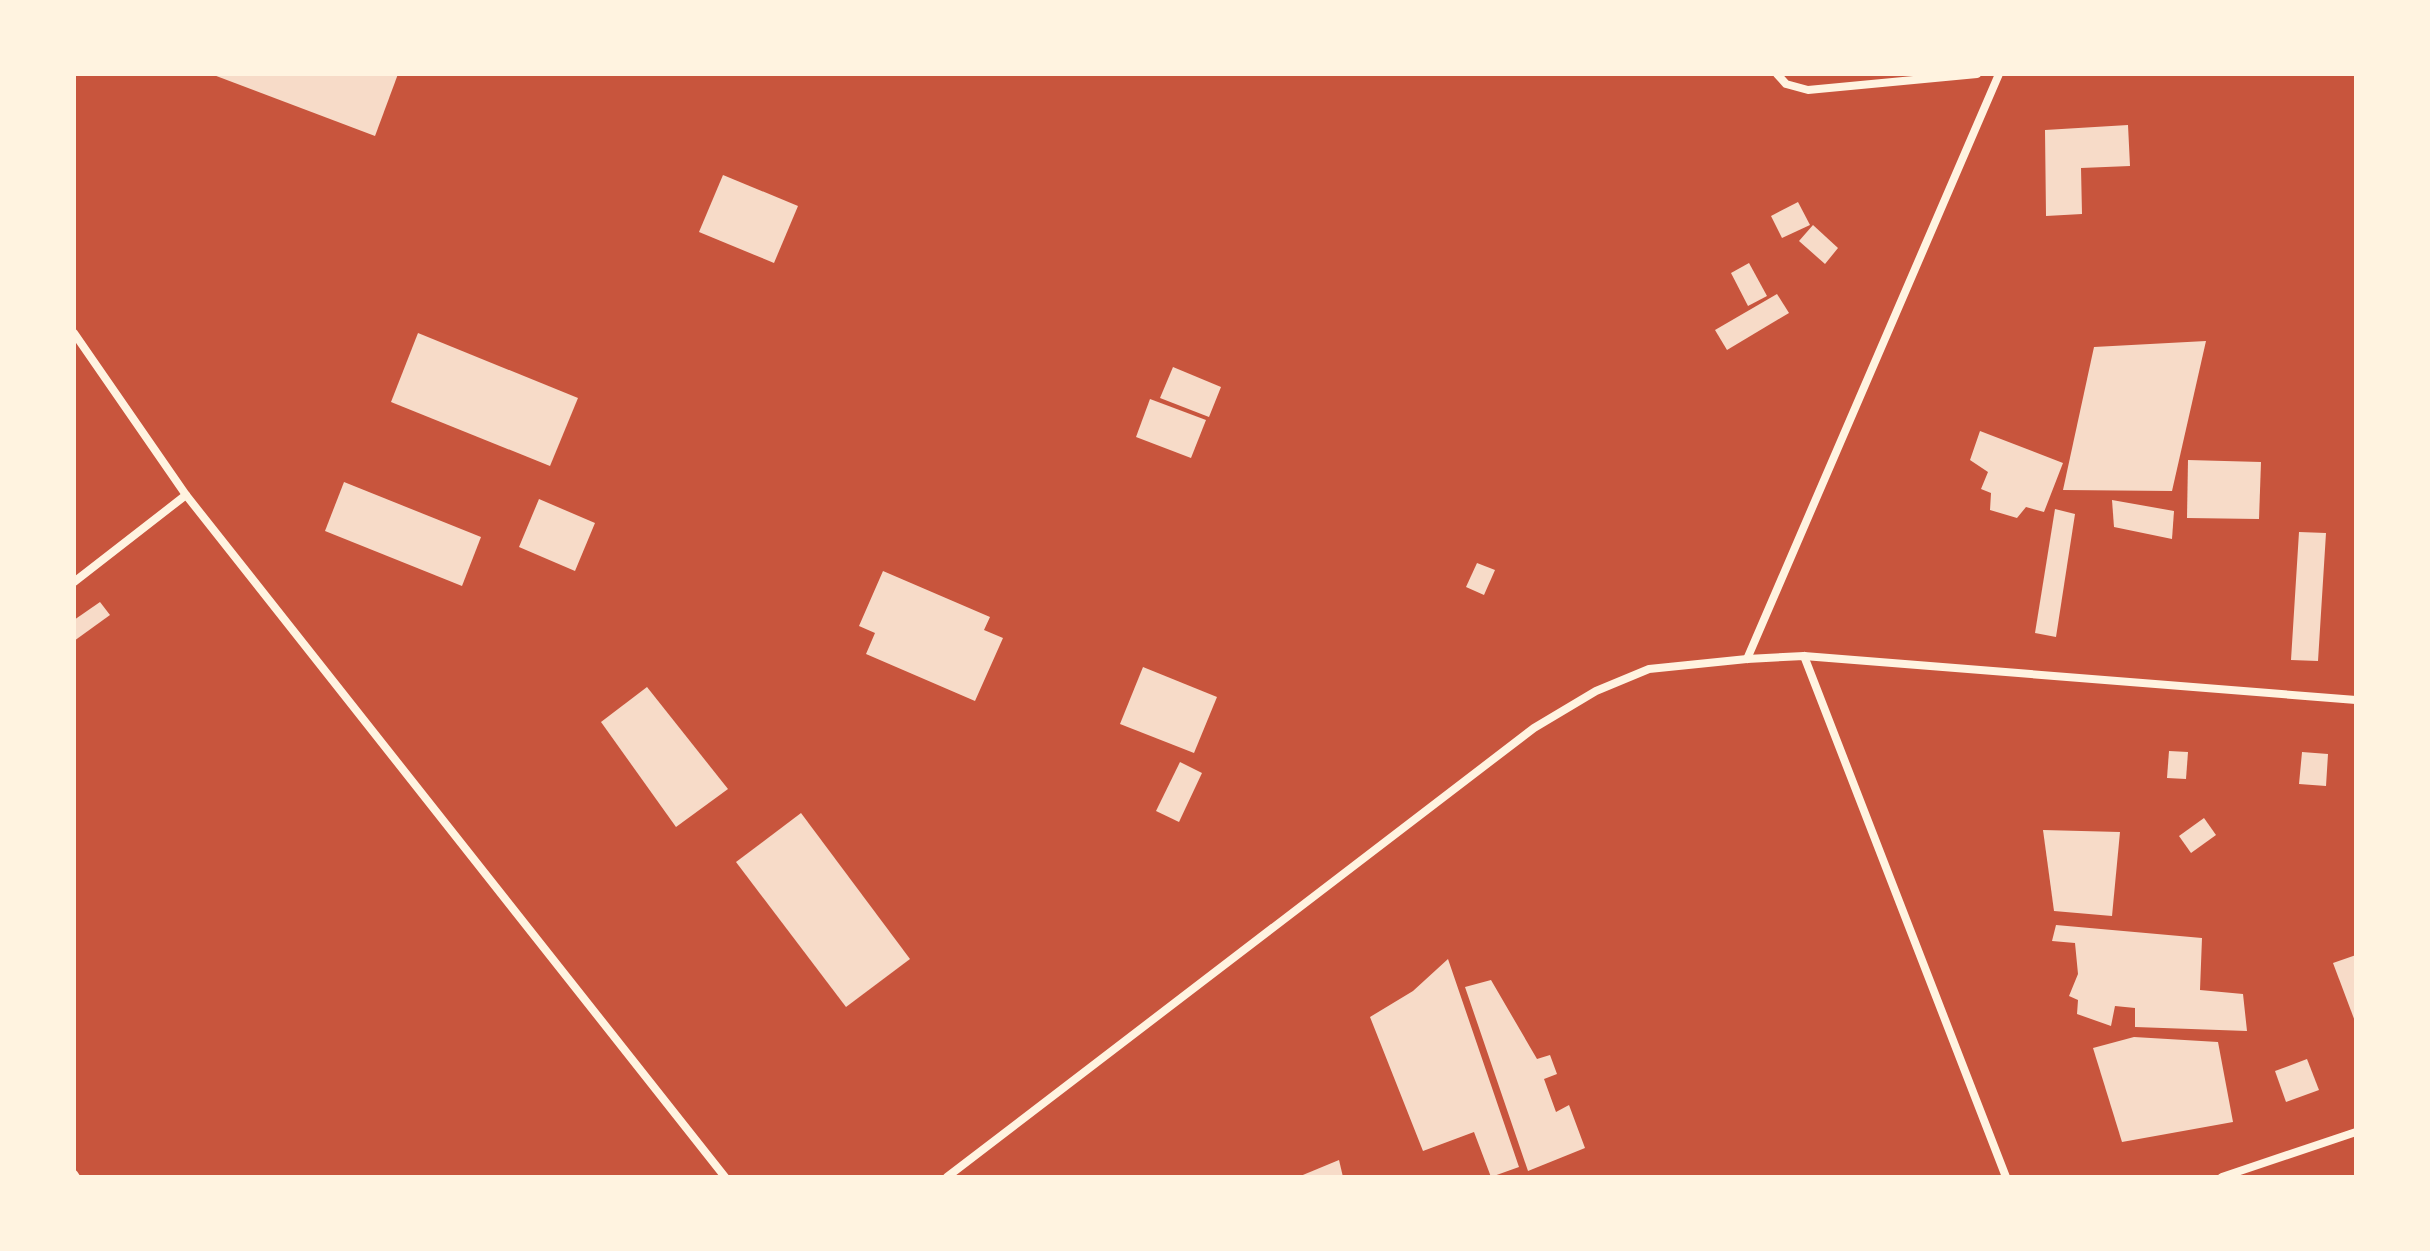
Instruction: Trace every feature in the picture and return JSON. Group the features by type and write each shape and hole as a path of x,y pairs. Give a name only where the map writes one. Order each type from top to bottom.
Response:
{"street":[{"path":"1777,74 1786,84 1808,90 1977,74"},
{"path":"1747,659 1999,74"},
{"path":"74,333 186,495 725,1177"},
{"path":"74,582 186,495"},
{"path":"1804,656 2006,1177"},
{"path":"947,1177 1534,728 1596,691 1649,669 1804,656 2356,700"},
{"path":"2222,1177 2356,1132"}],"building":[{"path":"211,74 398,74 375,136"},
{"path":"2128,125 2130,166 2081,168 2082,214 2046,216 2045,130"},
{"path":"723,175 798,206 774,263 699,232"},
{"path":"1798,202 1810,225 1782,238 1771,216"},
{"path":"1813,225 1838,248 1825,264 1799,241"},
{"path":"1749,263 1767,296 1748,306 1731,273"},
{"path":"1777,294 1789,313 1727,350 1715,330"},
{"path":"418,333 578,398 550,466 391,402"},
{"path":"2206,341 2172,491 2063,490 2094,347"},
{"path":"1173,367 1221,387 1209,417 1160,398"},
{"path":"1150,399 1206,420 1191,458 1136,437"},
{"path":"1980,431 2063,463 2044,512 2026,507 2017,518 1990,510 1991,493 1981,489 1988,472 1970,460"},
{"path":"2188,460 2261,462 2259,519 2187,518"},
{"path":"344,482 481,537 462,586 325,531"},
{"path":"539,499 595,523 575,571 519,547"},
{"path":"2112,500 2174,511 2172,539 2114,527"},
{"path":"2055,509 2075,514 2056,637 2035,633"},
{"path":"2299,532 2326,533 2318,661 2291,660"},
{"path":"1477,563 1495,570 1484,595 1466,587"},
{"path":"883,571 990,617 984,630 1003,638 975,701 866,654 875,633 859,626"},
{"path":"100,602 110,615 74,641 74,620"},
{"path":"1143,667 1217,697 1194,753 1120,724"},
{"path":"647,687 728,789 676,827 601,722"},
{"path":"2169,751 2188,752 2186,779 2167,778"},
{"path":"2302,752 2328,754 2326,786 2299,784"},
{"path":"1180,762 1202,773 1179,822 1156,811"},
{"path":"801,813 910,959 846,1007 736,862"},
{"path":"2204,818 2216,835 2191,853 2179,836"},
{"path":"2043,830 2120,832 2112,916 2054,911"},
{"path":"2056,925 2202,938 2200,990 2243,994 2247,1031 2135,1027 2135,1008 2115,1006 2111,1026 2077,1014 2078,1000 2069,996 2078,974 2075,943 2052,941"},
{"path":"2356,955 2356,1024 2333,963"},
{"path":"1448,959 1519,1167 1491,1177 1474,1132 1423,1151 1370,1017 1413,991"},
{"path":"1491,980 1537,1059 1550,1055 1557,1074 1544,1079 1556,1112 1569,1105 1585,1148 1528,1171 1465,987"},
{"path":"2134,1037 2218,1042 2233,1122 2122,1142 2093,1048"},
{"path":"2307,1059 2319,1090 2286,1102 2275,1071"},
{"path":"1339,1160 1343,1177 1298,1177"}]}
